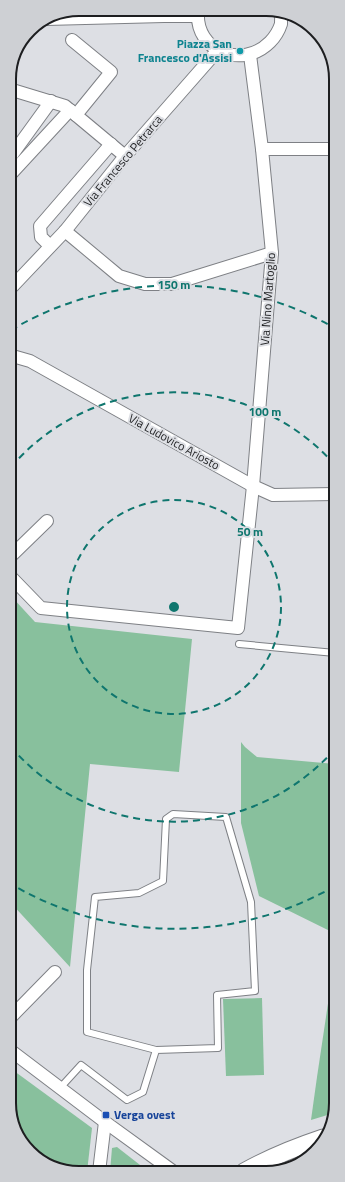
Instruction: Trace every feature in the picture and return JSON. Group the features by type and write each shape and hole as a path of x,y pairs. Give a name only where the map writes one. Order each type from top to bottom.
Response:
{"street":[{"path":"59,19 164,16"},
{"path":"198,16 201,30 208,41 218,50 234,55 250,55 264,48 274,38 281,25 282,18"},
{"path":"16,166 73,112 111,72 72,40"},
{"name":"Via Francesco Petrarca","path":"16,283 65,230 125,156 218,50"},
{"name":"Via Nino Martoglio","path":"16,582 41,608 238,628 253,486 272,253 262,149 250,55"},
{"path":"16,91 65,106 125,156"},
{"path":"16,149 51,101"},
{"name":"Via Francesco Petrarca","path":"50,246 42,237 40,226 111,144"},
{"path":"262,149 329,149"},
{"path":"65,230 120,276 145,284 172,284 272,253"},
{"name":"Via Ludovico Ariosto","path":"16,357 30,361 253,486 273,495 329,494"},
{"path":"16,551 48,521"},
{"path":"16,1012 55,972"},
{"path":"16,1055 166,1166"},
{"path":"99,1166 105,1122"},
{"path":"254,1166 316,1141"}],"lane":[{"path":"239,644 329,652"},
{"path":"173,814 226,817 251,902 255,991 217,995 218,1048 156,1050 87,1032 87,970 95,897 139,893 163,882 166,818 173,814"},
{"path":"60,1088 81,1065 127,1100 143,1092 156,1050"}],"green space":[{"path":"16,601 35,622 192,639 179,772 90,764 70,967 16,908"},
{"path":"241,742 257,757 329,763 329,931 259,896 241,823"},
{"path":"329,997 329,1107 328,1115 311,1120"},
{"path":"262,998 264,1075 226,1076 223,999"},
{"path":"16,1072 92,1128 88,1166 58,1163 40,1153 34,1148 19,1124 16,1103"},
{"path":"117,1147 141,1166 110,1166 112,1148"}],"place":[{"name":"Piazza San Francesco d'Assisi","path":"240,51"},
{"name":"Verga ovest","path":"106,1115"}]}
